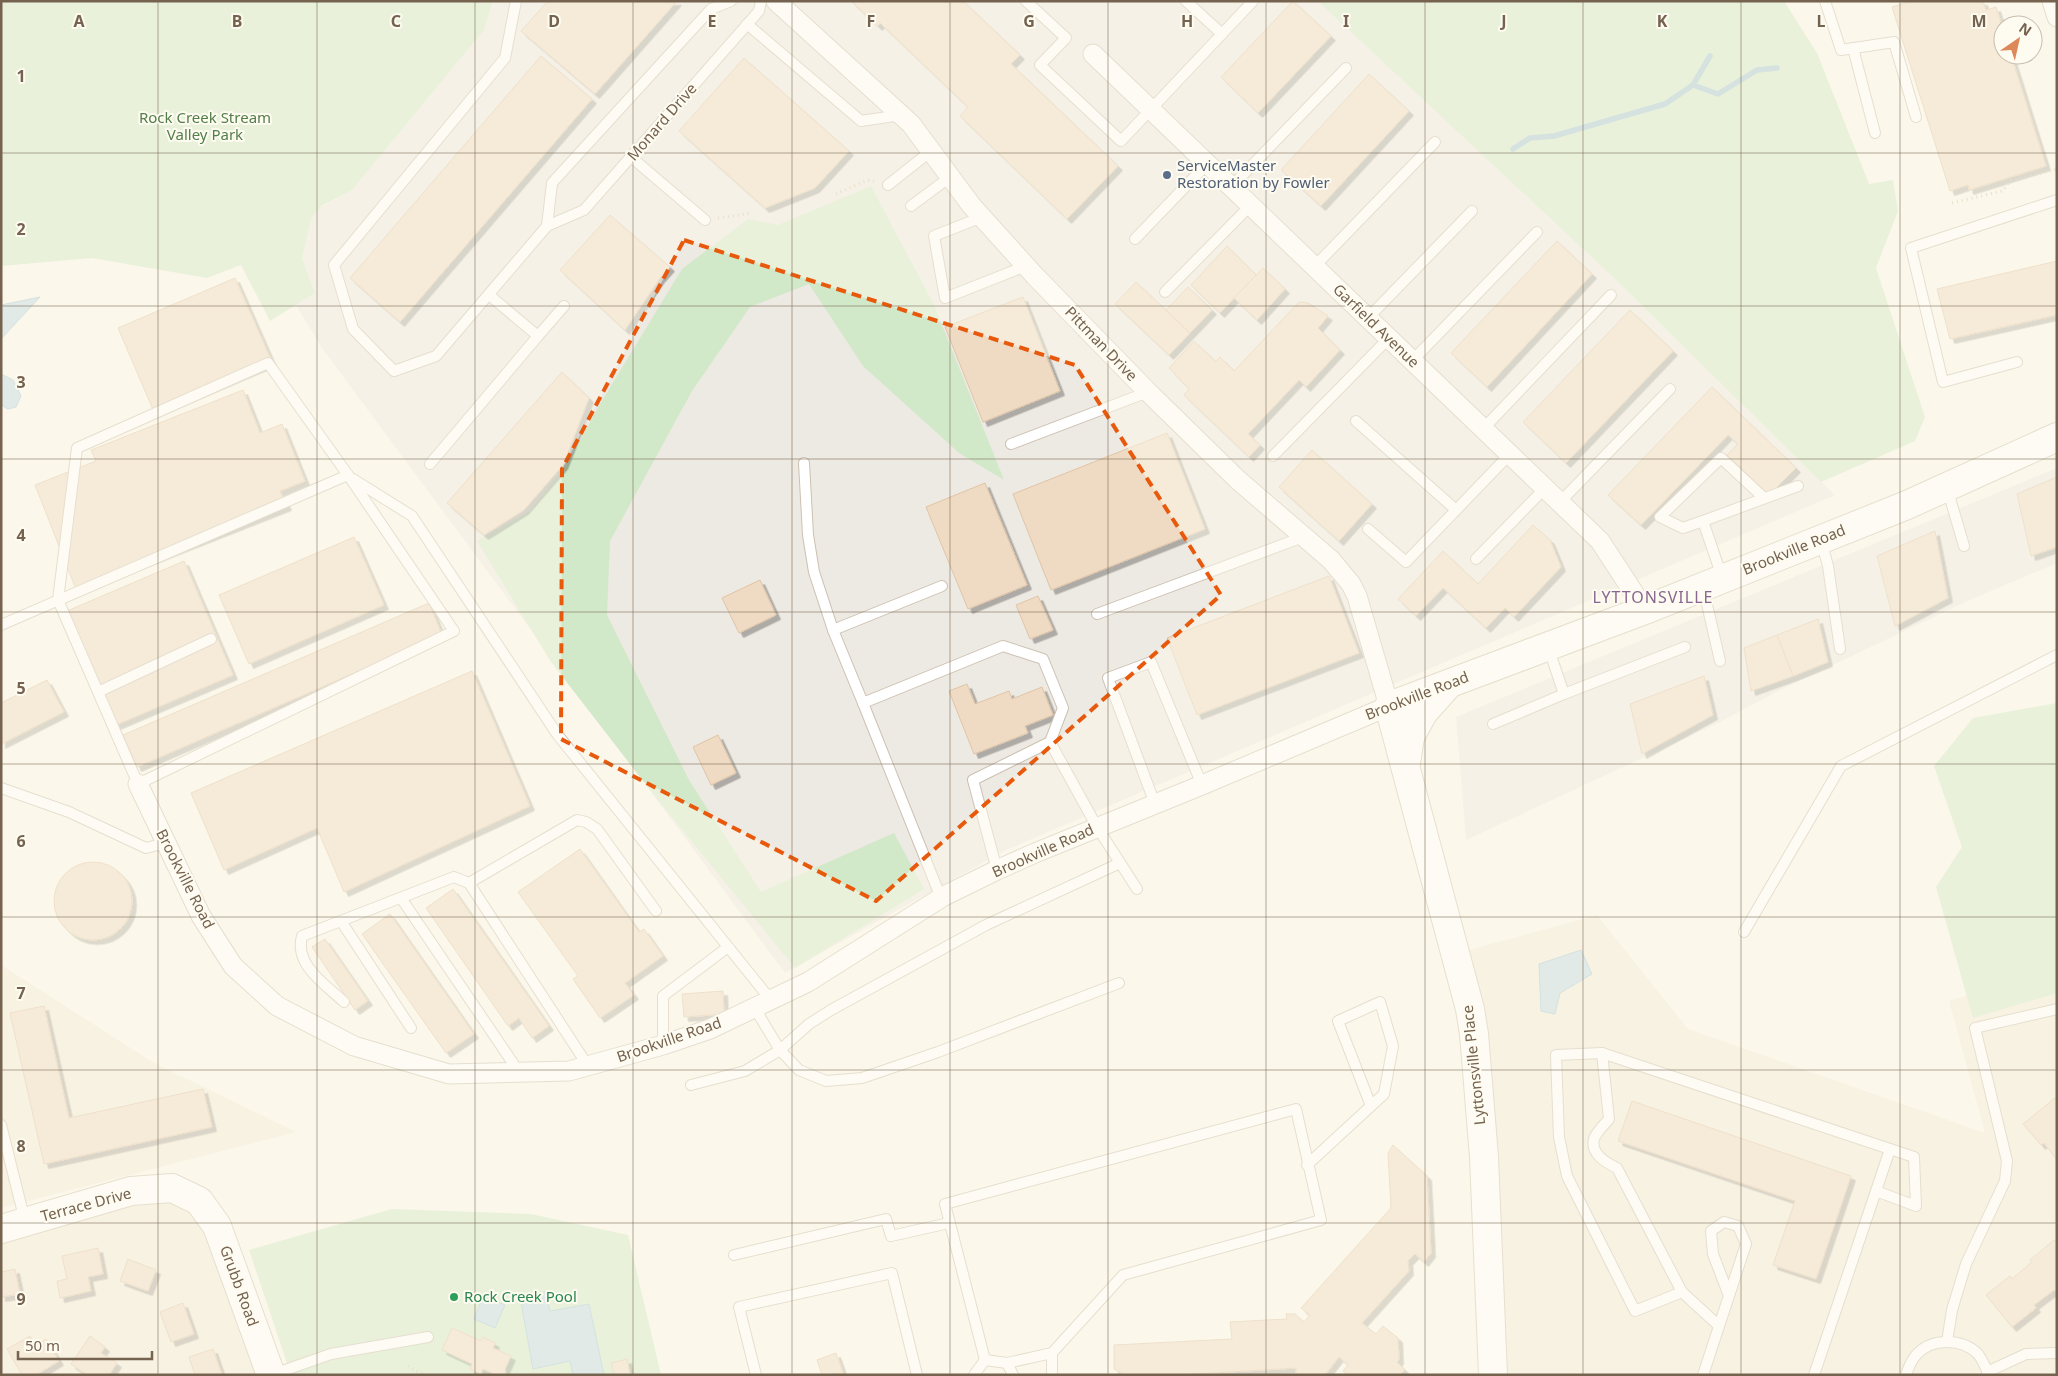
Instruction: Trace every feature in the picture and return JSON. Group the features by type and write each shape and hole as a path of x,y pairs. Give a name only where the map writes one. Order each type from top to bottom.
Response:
{"street":[{"name":"Pittman Drive","path":"776,1 911,124 982,217 1026,266 1148,392 1238,480 1331,560 1351,584 1361,609 1389,706"},
{"path":"2052,1 2057,17"},
{"name":"Garfield Avenue","path":"1093,54 1600,541 1646,610"},
{"name":"Brookville Road","path":"138,784 201,916 233,966 277,1006 354,1046 450,1074 568,1071 663,1046 710,1029 808,982 941,898 997,870 1097,827 1389,706 1646,610 1946,488 2057,438"},
{"path":"1406,767 1410,737 1423,713 1450,683"},
{"name":"Lyttonsville Place","path":"1389,706 1470,1009 1484,1157 1494,1375"},
{"name":"Terrace Drive","path":"13,1226 131,1191 172,1188 199,1201"},
{"name":"Grubb Road","path":"199,1201 217,1226 271,1375"}],"lane":[{"name":"Monard Drive","path":"516,1 506,58 334,265 353,329 394,371 436,356 547,226 584,210 759,11 761,1"},
{"path":"547,226 552,183 711,9 731,1"},
{"path":"1026,1 1066,38 1040,65 1121,141 1253,1"},
{"path":"1186,1 1222,34"},
{"path":"1825,1 1841,50 1894,42 1916,117"},
{"path":"747,24 860,121 901,115"},
{"path":"1853,48 1875,133"},
{"path":"1231,187 1346,68"},
{"path":"1314,267 1435,142"},
{"path":"888,185 931,151"},
{"path":"631,157 705,220"},
{"path":"1135,239 1207,164"},
{"path":"911,206 950,177"},
{"path":"2017,362 1943,382 1911,248 2057,200"},
{"path":"1165,292 1250,206"},
{"path":"1368,318 1472,211"},
{"path":"982,217 934,236 945,298 1026,266"},
{"path":"1412,361 1536,232"},
{"path":"1483,429 1611,294"},
{"path":"488,295 538,336"},
{"path":"430,464 564,306"},
{"path":"1273,456 1389,338"},
{"path":"268,364 348,475 454,631 138,784 58,600 77,448 268,364"},
{"path":"1560,502 1670,389"},
{"path":"1012,444 1148,392"},
{"path":"1356,421 1456,510"},
{"path":"1368,529 1406,562 1510,454"},
{"path":"1764,498 1721,458 1660,516 1683,528 1704,522 1798,486"},
{"path":"804,464 808,535 814,572 833,630 941,898"},
{"path":"1,625 348,475"},
{"path":"348,475 412,516 557,734 728,947 762,1003 780,1050 799,1070 826,1081 862,1078 938,1052 1119,983"},
{"path":"1476,559 1545,488"},
{"path":"1946,488 1964,546"},
{"path":"1704,522 1720,661"},
{"path":"1097,614 1304,537"},
{"path":"1820,539 1828,566 1840,649"},
{"path":"833,630 942,586"},
{"path":"98,692 212,638"},
{"path":"863,703 1003,646 1043,659 1063,708 1050,742 972,780 997,870"},
{"path":"1548,646 1564,694"},
{"path":"1493,724 1685,647"},
{"path":"1744,932 1841,766 2057,655"},
{"path":"1155,804 1108,678 1151,662 1202,785"},
{"path":"1050,742 1097,827 1137,889"},
{"path":"1,788 69,812 146,848 166,843"},
{"path":"469,884 577,820 586,822 597,829 656,911"},
{"path":"691,1084 745,1071 780,1050 809,1024 831,1010 986,925 1120,863"},
{"path":"344,1002 304,964 299,946 302,936 454,878 469,884 588,1066"},
{"path":"401,898 519,1072"},
{"path":"341,921 411,1028"},
{"path":"663,1046 663,996 728,947"},
{"path":"1307,1165 1371,1106 1384,1094 1393,1046 1380,1002 1338,1021 1371,1106"},
{"path":"1947,1342 1952,1310 1966,1264 2005,1181 2007,1161 1975,1028 2057,1009"},
{"path":"1602,1053 1609,1119 1594,1138 1595,1149 1604,1161 1617,1168 1682,1292 1718,1325"},
{"path":"1682,1292 1635,1311 1567,1176 1559,1136 1556,1054 1602,1053 1914,1157 1916,1206 1876,1192"},
{"path":"974,1375 984,1360 945,1204 1296,1109 1307,1165 1321,1220 1123,1275 1052,1353 1007,1363 984,1360"},
{"path":"1,1125 13,1226"},
{"path":"1814,1375 1890,1149"},
{"path":"734,1255 886,1219 891,1236 949,1223"},
{"path":"1704,1375 1718,1325 1730,1296 1746,1244 1738,1226 1724,1222 1711,1231 1713,1254 1730,1296"},
{"path":"756,1375 739,1307 892,1273 917,1375"},
{"path":"271,1375 331,1354 428,1337"},
{"path":"1906,1375 1916,1354 1932,1344 1947,1342 1962,1344 1978,1354 1988,1373 2026,1354 2057,1353"},
{"path":"1052,1353 1052,1375"},
{"path":"1007,1363 1013,1375"}],"path":[{"path":"1952,203 2002,191 2010,181 2057,169"},
{"path":"836,194 868,180 888,185"},
{"path":"705,220 752,213"},
{"path":"408,1366 424,1375"}],"highlighted area":[{"path":"684,240 1075,365 1221,595 876,901 561,739 562,469"}],"shaded area":[{"path":"493,1 1320,1 1615,279 1835,495 1004,851 785,973 322,348 257,241 352,190 484,30"},
{"path":"2057,468 2057,563 1970,600 1780,690 1718,723 1466,840 1456,717"},
{"path":"1597,915 1688,1029 1985,1133 1949,1001 2057,968 2057,1375 1493,1375 1466,951"},
{"path":"1,965 154,1063 296,1132 1,1208"},
{"path":"131,1191 199,1201 271,1375 1,1375 1,1229"}],"green space":[{"name":"Rock Creek Stream Valley Park","path":"1,1 493,1 484,30 352,190 321,206 311,219 302,259 315,293 270,321 241,265 207,278 92,258 1,266"},
{"path":"1318,1 1784,1 1817,53 1869,184 1893,180 1898,211 1876,268 1925,417 1915,441 1821,482 1615,279"},
{"path":"871,186 934,305 1004,480 959,453 863,366 809,284 750,307 692,391 610,541 607,615 689,780 761,892 894,833 924,889 795,968 661,804 551,662 477,541 530,511 566,465 600,404 682,269 748,219 778,225"},
{"path":"2057,703 2057,993 1973,1018 1936,887 1962,847 1934,766 1973,718"},
{"name":"Rock Creek Pool","path":"392,1209 531,1214 628,1235 661,1375 291,1375 249,1250"}],"water":[{"path":"40,297 1,339 1,305"},
{"path":"1,374 13,380 21,396 16,407 8,409 1,405"},
{"path":"1581,950 1592,974 1560,993 1555,1014 1541,1011 1539,964"},
{"path":"545,1292 550,1311 589,1304 604,1375 573,1375 570,1361 533,1369 520,1297"},
{"path":"483,1296 505,1305 495,1328 474,1319"}],"building":[{"path":"548,1 677,1 595,94 521,31"},
{"path":"851,1 963,1 1020,55 1011,64 1118,166 1067,219 960,116 968,107 880,23 878,26"},
{"path":"1293,1 1331,36 1258,113 1221,77"},
{"path":"1912,1 1983,1 1986,10 1996,7 1999,15 1993,15 1993,65 2014,65 2046,166 1969,190 1968,185 1950,191 1892,7"},
{"path":"541,56 592,99 400,322 350,278"},
{"path":"744,58 849,151 815,188 765,208 679,131"},
{"path":"1369,74 1409,111 1321,206 1281,170"},
{"path":"610,215 670,267 660,278 625,330 560,270"},
{"path":"1557,241 1592,274 1487,387 1451,353"},
{"path":"1227,246 1256,275 1220,313 1191,285"},
{"path":"2057,261 2057,315 1950,339 1937,289"},
{"path":"1263,268 1285,289 1257,320 1234,298"},
{"path":"235,278 272,362 154,412 118,328"},
{"path":"1136,282 1190,333 1169,355 1115,304"},
{"path":"1188,287 1212,310 1190,333 1166,310"},
{"path":"1023,297 1060,391 983,422 945,327"},
{"path":"1299,302 1308,303 1328,316 1318,328 1340,350 1306,387 1299,380 1248,434 1260,445 1249,457 1184,395 1189,389 1169,368 1194,341 1216,362 1220,357 1234,371"},
{"path":"1630,310 1673,351 1566,463 1523,422"},
{"path":"562,372 589,398 563,465 524,510 484,535 447,503"},
{"path":"1712,387 1796,468 1769,495 1727,455 1738,444 1728,435 1641,525 1608,495"},
{"path":"243,390 260,433 282,424 305,481 280,491 287,506 76,589 35,485 96,461 91,450"},
{"path":"1167,433 1205,529 1051,590 1013,494"},
{"path":"1312,450 1372,504 1339,541 1279,487"},
{"path":"2057,477 2057,547 2031,556 2017,494"},
{"path":"985,483 1027,585 968,609 926,507"},
{"path":"1533,525 1550,540 1561,567 1514,617 1505,608 1486,628 1443,588 1416,616 1398,599 1443,551 1478,584"},
{"path":"1935,531 1948,598 1895,626 1877,556"},
{"path":"354,537 384,605 249,664 219,595"},
{"path":"184,561 233,675 116,725 67,611"},
{"path":"1329,576 1359,653 1197,715 1167,638"},
{"path":"760,580 776,615 739,633 722,598"},
{"path":"1038,596 1053,630 1030,639 1016,605"},
{"path":"429,603 442,635 137,767 123,735"},
{"path":"1818,619 1828,662 1793,676 1777,635"},
{"path":"1777,635 1793,676 1751,691 1744,648"},
{"path":"472,671 530,806 344,892 317,828 224,870 191,793"},
{"path":"1704,676 1713,715 1642,754 1630,704"},
{"path":"47,680 64,712 1,744 1,703"},
{"path":"967,684 975,704 1009,691 1012,699 1042,687 1053,715 1025,726 1028,733 974,754 949,691"},
{"path":"718,735 736,773 711,785 693,747"},
{"path":"580,849 639,932 644,929 663,956 625,983 634,995 600,1018 573,979 578,976 518,892"},
{"path":"93,862 108,865 125,879 129,886 132,901 129,916 115,933 108,937 93,940 78,937 61,923 57,916 54,901 57,886 71,869 78,865"},
{"path":"453,889 549,1026 532,1038 519,1018 508,1026 426,908"},
{"path":"390,914 474,1034 446,1053 362,934"},
{"path":"325,939 368,1001 355,1010 312,947"},
{"path":"723,991 724,1014 684,1017 682,994"},
{"path":"44,1006 69,1118 203,1089 212,1127 44,1164 10,1013"},
{"path":"2055,1098 2057,1099 2057,1160 2044,1143 2041,1145 2023,1124"},
{"path":"1632,1101 1851,1176 1816,1279 1773,1265 1795,1201 1618,1141"},
{"path":"1393,1145 1427,1176 1431,1253 1424,1262 1415,1254 1408,1261 1409,1271 1362,1323 1376,1334 1383,1326 1398,1338 1399,1360 1397,1362 1405,1370 1400,1375 1348,1375 1343,1371 1348,1365 1339,1357 1325,1375 1296,1375 1296,1368 1177,1375 1124,1375 1114,1369 1114,1345 1232,1339 1230,1322 1287,1319 1286,1314 1295,1314 1304,1322 1310,1315 1301,1308 1391,1208 1388,1153"},
{"path":"2054,1240 2057,1243 2057,1292 2054,1290 2034,1305 2036,1308 2012,1327 1986,1295 2010,1276 2012,1279 2032,1262 2030,1260"},
{"path":"98,1248 103,1274 88,1277 91,1291 60,1298 57,1281 67,1279 62,1256"},
{"path":"128,1259 156,1270 148,1291 120,1281"},
{"path":"15,1269 20,1294 1,1297 1,1272"},
{"path":"183,1303 194,1334 171,1342 160,1312"},
{"path":"452,1328 481,1341 483,1337 495,1343 493,1348 511,1356 505,1369 506,1375 492,1375 492,1373 483,1369 481,1374 470,1369 472,1364 442,1350"},
{"path":"30,1336 36,1345 46,1339 59,1361 36,1375 22,1375 7,1349"},
{"path":"90,1336 105,1347 101,1353 117,1363 109,1375 87,1375 71,1364"},
{"path":"213,1349 222,1375 195,1375 189,1357"},
{"path":"836,1353 843,1373 822,1375 817,1360"},
{"path":"627,1359 630,1375 614,1375 611,1363"}],"waterway":[{"path":"1513,149 1530,138 1554,136 1665,104 1693,85 1710,56"},
{"path":"1693,85 1718,94 1757,70 1777,68"}],"place":[{"name":"ServiceMaster Restoration by Fowler","path":"1167,175"},
{"name":"Rock Creek Pool","path":"454,1297"}],"district":[{"name":"LYTTONSVILLE","path":"1653,597"}]}
